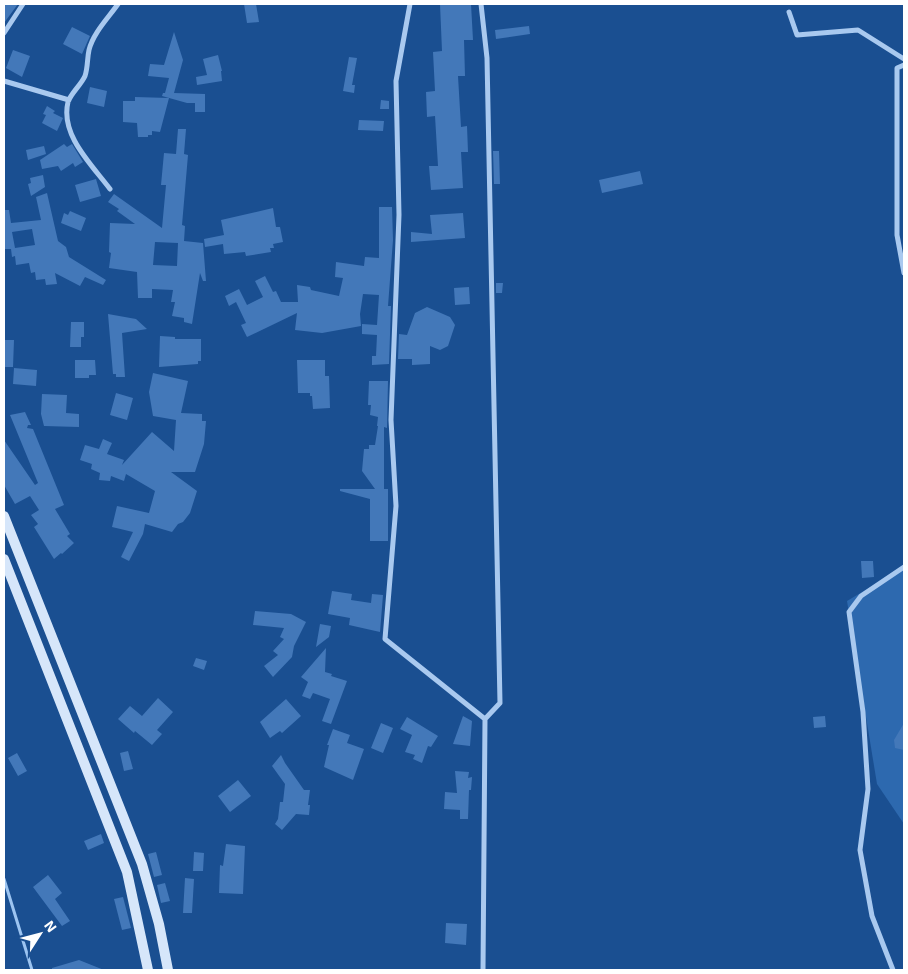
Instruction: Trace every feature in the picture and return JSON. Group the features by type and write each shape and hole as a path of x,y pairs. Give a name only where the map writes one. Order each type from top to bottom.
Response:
{"main road":[{"path":"4,516 142,864 159,924 168,970"},
{"path":"4,559 127,872 148,970"}],"street":[{"path":"4,33 23,4"},
{"path":"110,189 72,136 67,117 69,100 84,79 90,49 95,38 118,4"},
{"path":"410,4 396,81 398,215 391,420 396,506 386,639 486,719"},
{"path":"481,4 487,58 500,703 486,719 483,970"},
{"path":"789,12 797,35 858,30 904,60"},
{"path":"904,66 898,68 897,235 904,272"},
{"path":"4,81 69,100"},
{"path":"893,970 872,916 860,850 868,789 863,712 849,612 861,596 904,567"}],"shaded area":[{"path":"904,567 904,824 877,784 847,601"}],"building":[{"path":"4,4 18,4 4,23"},
{"path":"244,4 256,4 259,22 247,23"},
{"path":"440,4 471,4 473,40 464,40 465,76 458,76 461,127 467,126 468,152 461,152 463,188 431,190 429,166 438,166 435,116 427,117 426,92 435,91 433,52 442,51"},
{"path":"529,26 530,34 496,39 495,30"},
{"path":"72,27 90,36 82,54 63,44"},
{"path":"174,32 183,60 174,93 205,94 205,112 195,112 195,103 187,103 162,96 165,93 169,78 148,76 150,64 164,65"},
{"path":"13,50 30,56 22,77 6,68"},
{"path":"218,55 222,71 222,81 197,85 196,77 207,75 203,59"},
{"path":"349,57 357,58 352,85 355,85 354,93 343,91"},
{"path":"90,87 107,91 104,107 87,103"},
{"path":"135,97 169,98 160,132 152,131 152,135 148,135 148,137 138,137 137,123 123,122 123,101 135,101"},
{"path":"381,100 389,101 389,109 380,109"},
{"path":"47,106 55,111 53,113 63,118 57,131 42,123 46,115 43,114"},
{"path":"359,120 384,121 383,131 358,130"},
{"path":"178,129 186,129 184,154 188,155 182,225 185,226 184,241 203,243 206,281 203,281 200,273 192,324 184,322 184,318 172,316 175,302 171,302 173,290 152,289 152,298 138,298 137,272 109,268 111,253 109,252 110,223 135,224 117,211 119,209 108,202 114,194 162,228 166,185 161,185 164,153 176,154","holes":["155,242 178,243 177,266 153,265"]},
{"path":"64,144 67,147 72,144 83,162 75,167 73,163 61,171 58,166 42,169 40,160"},
{"path":"44,146 46,154 28,160 26,150"},
{"path":"493,151 499,151 500,184 494,184"},
{"path":"640,171 643,184 602,193 599,180"},
{"path":"43,175 45,187 31,196 28,184 31,183 30,178"},
{"path":"96,179 101,196 80,202 75,185"},
{"path":"47,193 58,241 66,247 69,257 106,280 103,285 85,277 80,286 55,273 57,284 46,285 45,279 36,280 35,272 31,273 29,263 16,265 15,256 12,257 11,249 4,249 4,210 9,210 11,223 41,220 36,197","holes":["32,229 35,245 15,248 12,232"]},
{"path":"379,207 392,207 393,240 388,306 391,306 389,364 372,365 372,356 376,356 377,335 362,334 362,324 377,325 379,295 363,294 360,314 361,326 322,333 295,330 297,313 247,337 241,325 246,323 236,302 229,306 225,296 239,289 247,305 263,297 255,281 265,276 273,292 276,291 281,302 298,302 297,285 339,296 343,278 335,277 336,262 364,266 365,257 379,258"},
{"path":"273,208 276,227 280,227 283,242 273,244 274,248 270,248 271,252 246,256 245,252 224,254 223,244 205,247 204,239 224,235 221,220"},
{"path":"70,211 86,218 81,231 61,223 64,213 68,215"},
{"path":"463,213 465,238 411,242 411,232 432,234 430,215"},
{"path":"496,283 503,283 502,293 496,293"},
{"path":"469,287 470,304 455,305 454,288"},
{"path":"427,307 450,317 455,325 448,346 440,350 430,346 430,364 412,365 412,359 398,359 399,334 407,335 415,313"},
{"path":"108,314 136,319 147,329 122,333 125,377 116,377 116,374 113,374"},
{"path":"71,322 84,322 84,337 81,337 81,347 70,347"},
{"path":"160,336 175,337 175,339 201,339 201,361 198,361 198,364 159,367"},
{"path":"4,340 14,340 13,367 4,367"},
{"path":"75,360 95,360 96,375 89,375 89,378 75,378"},
{"path":"297,360 325,360 325,376 329,376 330,408 313,409 310,393 298,393"},
{"path":"14,368 37,370 36,386 13,384"},
{"path":"153,373 188,381 181,413 202,414 202,421 206,421 204,444 195,472 171,472 197,491 190,513 172,532 145,524 143,534 129,561 121,557 133,532 112,527 117,506 149,513 155,491 126,474 124,481 111,476 110,481 99,480 100,473 91,469 92,464 80,460 85,445 99,449 103,439 112,443 107,454 124,460 122,465 152,432 174,451 176,420 153,416 149,392"},
{"path":"369,381 388,381 387,428 384,427 384,489 388,489 388,541 370,541 370,499 340,491 340,489 375,489 362,471 364,449 369,449 369,445 375,445 378,426 378,417 370,415 371,405 368,405"},
{"path":"116,393 133,398 127,420 110,415"},
{"path":"42,394 67,395 66,413 79,414 79,427 44,426 41,414"},
{"path":"25,412 31,425 28,425 27,428 33,429 64,505 55,509 70,534 67,536 74,543 54,559 34,527 38,524 31,515 39,510 30,496 15,504 4,485 4,440 35,485 38,483 10,415"},
{"path":"861,561 873,561 874,577 862,578"},
{"path":"332,591 352,594 351,600 371,603 372,594 383,595 380,632 349,625 350,618 328,614"},
{"path":"255,611 291,614 306,622 294,646 292,657 273,677 264,666 278,655 273,651 284,639 280,637 284,628 253,625"},
{"path":"320,624 331,626 329,637 316,647"},
{"path":"326,648 325,672 347,681 331,724 322,721 330,699 313,693 310,699 302,696 308,682 301,677"},
{"path":"196,658 207,661 204,670 193,666"},
{"path":"158,698 173,712 157,730 162,734 152,745 118,719 130,706 142,716"},
{"path":"286,699 301,716 282,733 280,731 270,738 260,722"},
{"path":"463,716 472,721 470,746 453,744"},
{"path":"825,716 826,727 814,728 813,717"},
{"path":"407,717 438,736 431,747 428,746 422,763 413,759 415,755 405,752 412,735 400,729"},
{"path":"381,723 393,728 383,753 371,748"},
{"path":"904,723 904,750 895,748 894,740"},
{"path":"333,729 350,735 347,743 364,749 353,780 324,767 329,745 327,745"},
{"path":"128,751 133,769 124,771 120,753"},
{"path":"17,753 27,771 18,776 8,758"},
{"path":"281,755 304,790 310,790 309,815 296,814 282,830 275,824 278,819 280,802 283,802 285,784 272,766"},
{"path":"455,771 469,772 468,778 472,777 471,790 469,790 468,819 460,819 460,810 444,809 445,792 457,793"},
{"path":"238,780 251,796 230,812 218,796"},
{"path":"101,834 104,843 88,850 84,841"},
{"path":"226,844 245,846 243,894 219,893 220,865 223,866"},
{"path":"156,852 162,875 154,877 148,854"},
{"path":"194,852 204,853 203,871 193,871"},
{"path":"48,875 62,893 55,899 70,921 62,926 33,887"},
{"path":"185,878 194,879 192,913 183,913"},
{"path":"165,883 170,901 161,903 157,885"},
{"path":"123,897 131,928 122,930 114,899"},
{"path":"446,923 467,924 466,945 445,943"},
{"path":"79,960 104,970 52,970 52,968"}],"waterway":[{"path":"4,879 32,970"}]}
